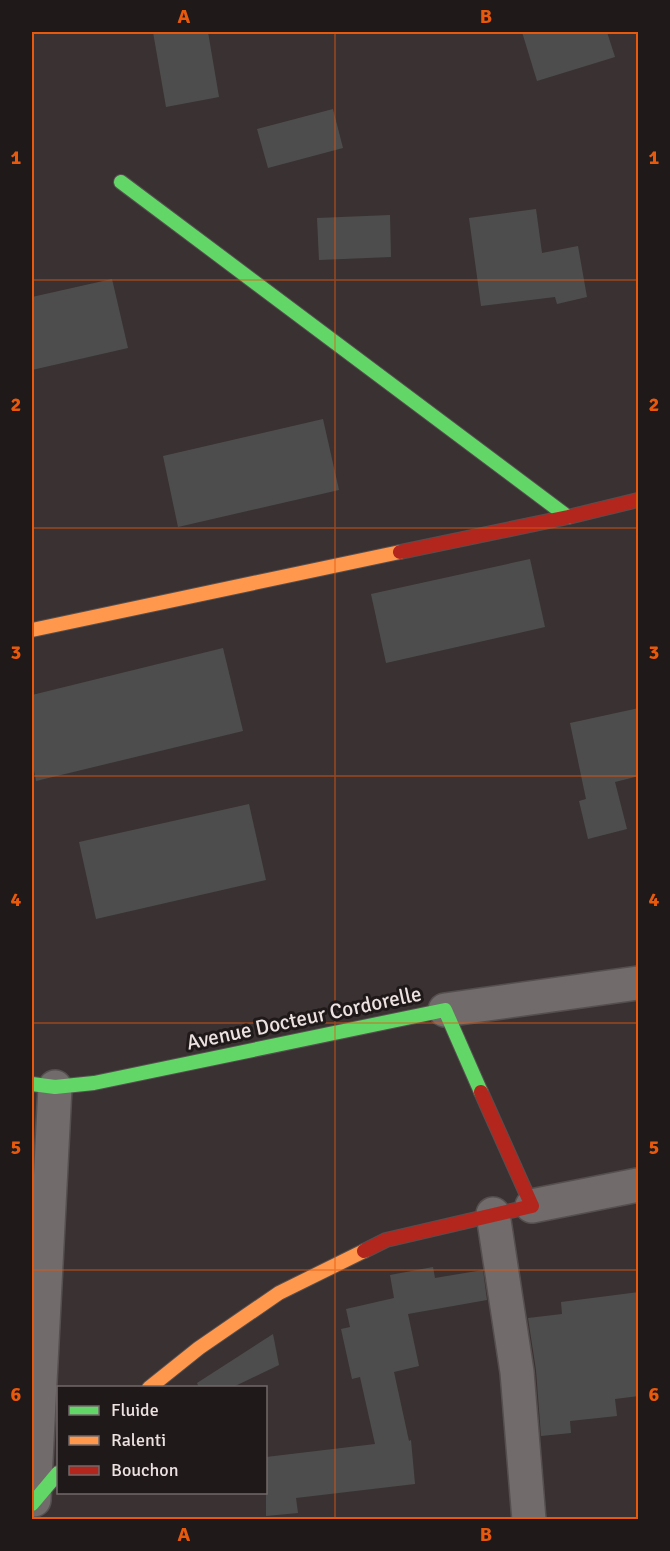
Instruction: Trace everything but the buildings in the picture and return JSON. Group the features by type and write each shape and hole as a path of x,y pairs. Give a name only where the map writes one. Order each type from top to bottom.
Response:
{"street":[{"path":"121,182 568,518"},
{"path":"32,630 568,518 639,500"},
{"path":"445,1010 639,982"},
{"name":"Avenue Docteur Cordorelle","path":"43,1086 94,1083 445,1010 532,1206"},
{"path":"33,1502 43,1086"},
{"path":"152,1386 199,1348 279,1293 386,1240 493,1214 639,1185"},
{"path":"493,1214 517,1372 529,1520"},
{"path":"33,1502 57,1474"}],"traffic: fast":[{"path":"121,182 568,517"},
{"path":"32,1084 55,1087 94,1083 445,1010 481,1092"},
{"path":"32,1504 57,1474"}],"traffic: slow":[{"path":"32,630 400,552"},
{"path":"152,1386 199,1348 279,1293 364,1251"}],"traffic: jam":[{"path":"400,552 638,500"},
{"path":"364,1251 386,1240 532,1206 481,1092"}]}
